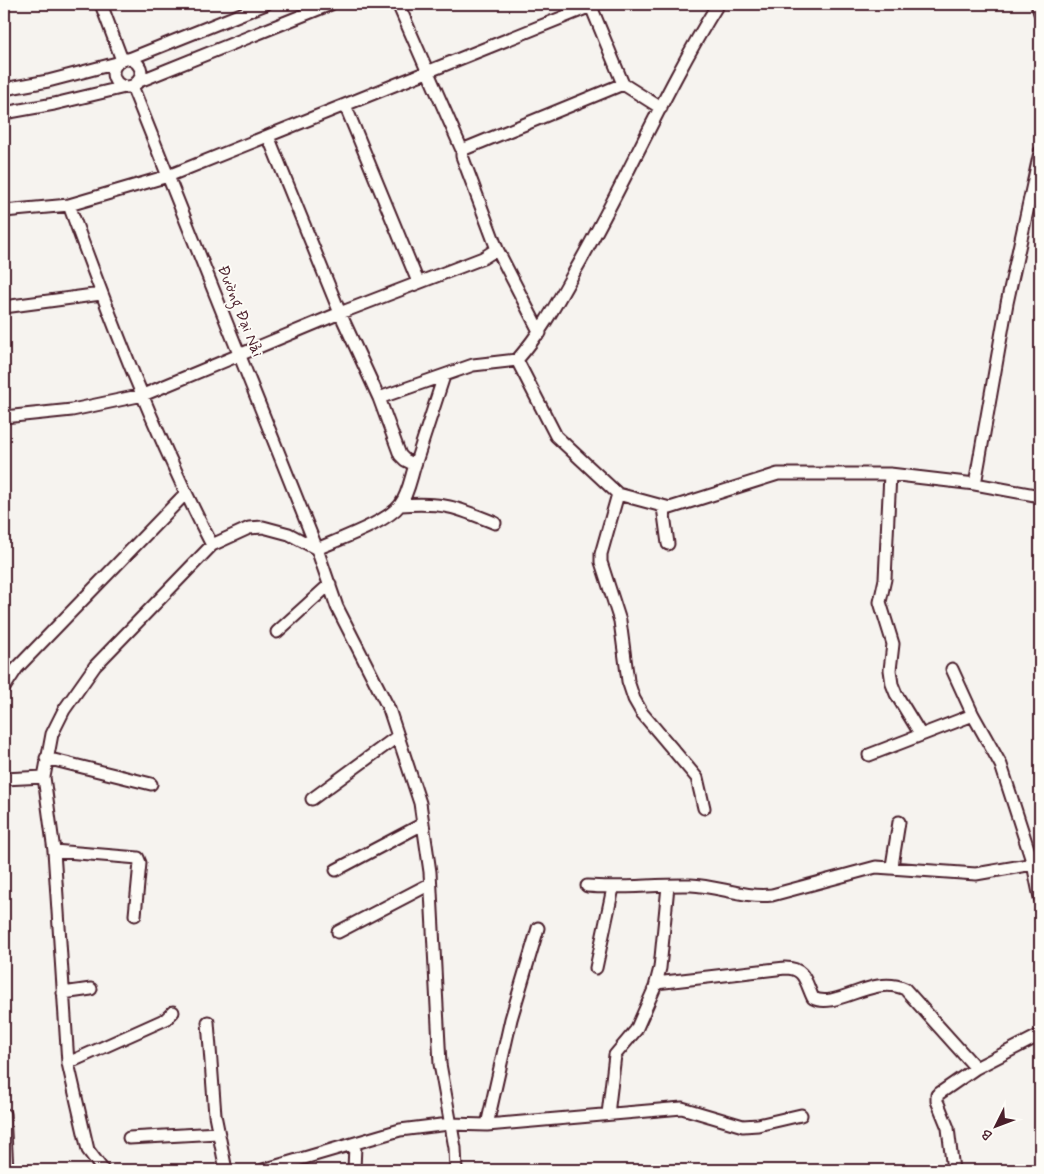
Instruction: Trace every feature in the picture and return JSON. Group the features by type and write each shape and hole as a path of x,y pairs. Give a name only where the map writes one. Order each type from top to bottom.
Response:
{"street":[{"path":"101,4 123,61"},
{"path":"4,89 48,81 123,61 266,4"},
{"path":"4,113 54,104 131,85 332,4"},
{"path":"398,4 462,150 462,156 497,249 540,333"},
{"path":"4,211 69,205 168,176 427,73 592,4 623,84 661,108"},
{"path":"379,398 473,365 517,360 540,333 617,196 661,108 718,4"},
{"path":"1037,4 1040,13"},
{"path":"123,61 139,66 140,74 131,85"},
{"path":"123,61 113,75 117,83 131,85"},
{"path":"462,150 623,84"},
{"name":"Đường Đại Nải","path":"131,85 317,548 337,607 389,709 420,803 430,884 440,1064 449,1124 455,1148 456,1170"},
{"path":"345,105 418,282"},
{"path":"268,136 340,313 379,398 402,458 415,465"},
{"path":"975,484 1006,304 1040,152"},
{"path":"69,205 101,294 143,395 185,494 212,545"},
{"path":"4,418 72,410 143,395 241,356 340,313 483,258 497,249"},
{"path":"4,307 101,294"},
{"path":"517,360 556,436 618,494 662,507 679,507 778,474 890,474 975,484 1040,496"},
{"path":"400,505 444,376"},
{"path":"890,474 885,579 879,597 893,644 890,670 892,684 921,735"},
{"path":"4,688 17,668 185,494"},
{"path":"618,494 600,554 600,562 620,621 628,682 634,699 642,713 697,778 704,808"},
{"path":"103,1170 88,1150 68,1064 54,851 44,777 46,758 52,734 64,710 96,666 212,545 249,528 263,527 289,534 317,548 368,527 400,505 437,504 452,506 495,523"},
{"path":"662,507 668,544"},
{"path":"277,632 330,584"},
{"path":"952,669 973,715 1000,765 1037,861 1040,898"},
{"path":"869,755 973,715"},
{"path":"312,799 398,736"},
{"path":"46,758 151,784"},
{"path":"4,779 44,777"},
{"path":"892,866 899,822"},
{"path":"336,870 423,824"},
{"path":"54,851 138,858 140,863 135,915"},
{"path":"587,886 613,888 702,886 758,896 772,895 869,869 892,866 976,874 1037,861"},
{"path":"338,932 430,884"},
{"path":"608,1114 615,1055 636,1030 646,1013 660,968 668,886"},
{"path":"596,968 613,888"},
{"path":"487,1125 511,1019 538,928"},
{"path":"656,983 795,968 800,971 813,998 823,1001 877,986 888,984 898,986 905,989 976,1068"},
{"path":"63,993 91,989"},
{"path":"68,1064 166,1019 173,1012"},
{"path":"208,1022 215,1115 226,1170"},
{"path":"953,1170 948,1128 937,1101 937,1095 976,1068 1040,1035"},
{"path":"263,1170 355,1145 400,1130 449,1124 487,1125 682,1108 743,1126 758,1125 802,1115"},
{"path":"4,1114 7,1170"},
{"path":"130,1138 218,1134"},
{"path":"354,1170 355,1145"}]}
